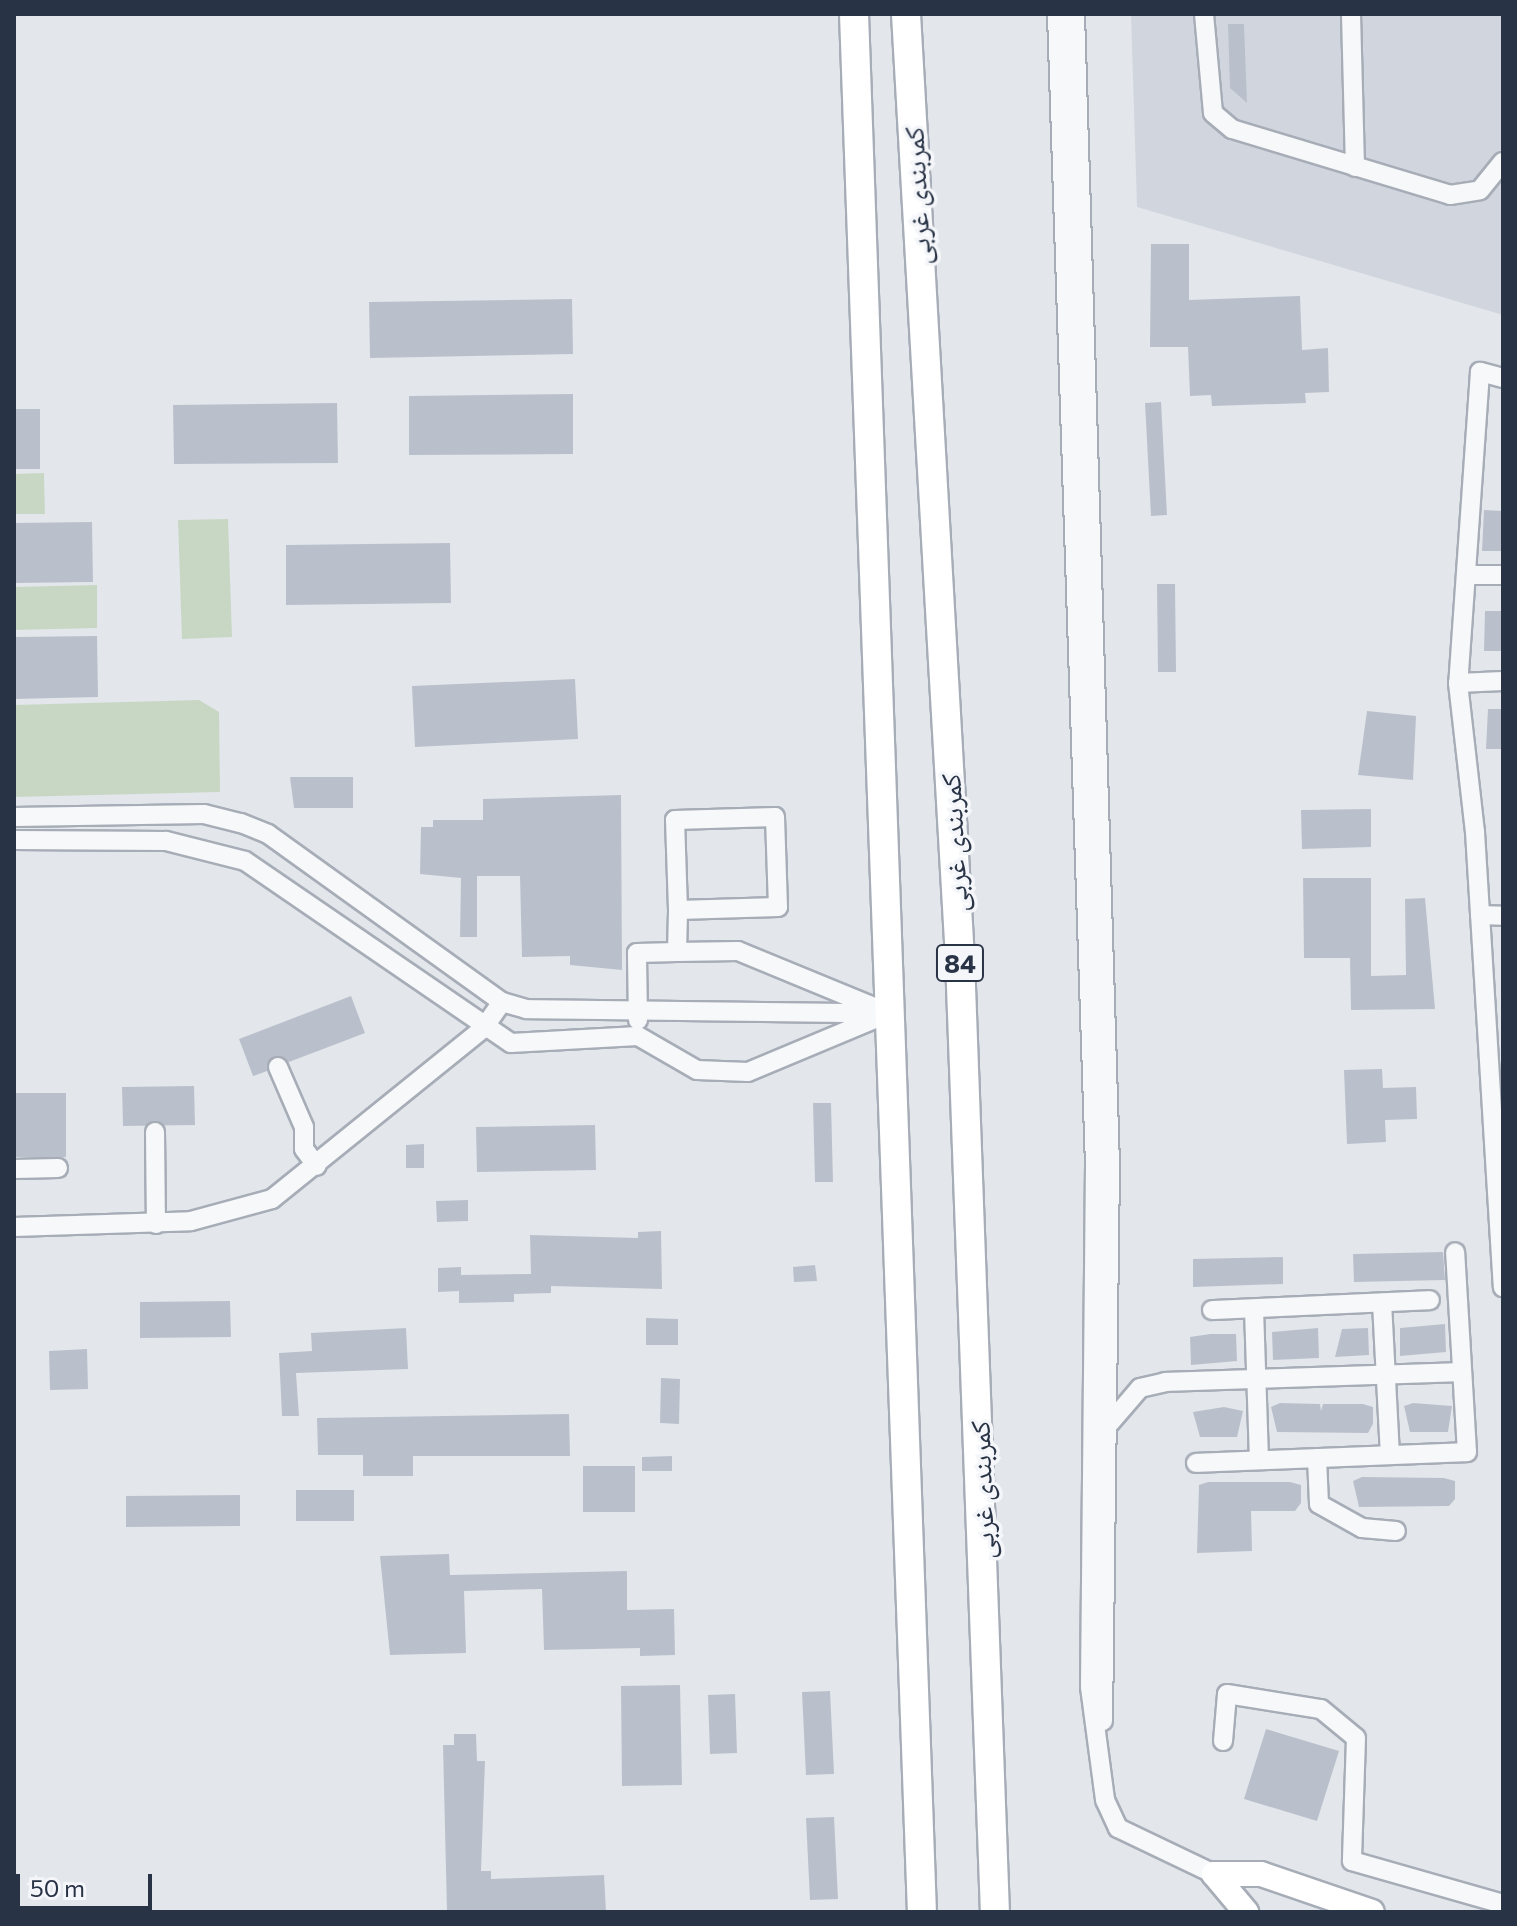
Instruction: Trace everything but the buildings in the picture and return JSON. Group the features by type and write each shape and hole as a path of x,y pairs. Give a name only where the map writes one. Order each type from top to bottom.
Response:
{"highway":[{"name":"کمربندی غربی","path":"854,14 922,1912"},
{"name":"کمربندی غربی","path":"906,14 960,959 995,1912"}],"main road":[{"path":"1214,1874 1246,1912"},
{"path":"1214,1874 1261,1874 1372,1912"}],"street":[{"path":"1057,14 1095,1165 1090,1687 1105,1800 1118,1828 1214,1874"},
{"path":"1075,14 1110,1149 1110,1423 1101,1759"},
{"path":"1204,14 1213,113 1232,129 1450,195 1480,190 1501,167"},
{"path":"1351,14 1355,167"},
{"path":"1503,378 1480,372 1458,683 1496,1047 1503,1287"},
{"path":"1466,575 1503,575"},
{"path":"1458,683 1503,681"},
{"path":"14,817 204,814 241,823 268,834 502,1002 637,1012 889,1013"},
{"path":"677,952 675,820 775,817 778,907 678,910"},
{"path":"14,840 166,841 245,861 483,1029 511,1043 638,1036 697,1070 748,1072 889,1013"},
{"path":"1480,915 1503,916"},
{"path":"638,1036 637,953 738,951 889,1013"},
{"path":"14,1227 156,1224 272,1199 317,1166 483,1029 502,1002"},
{"path":"278,1067 304,1127 304,1149 317,1166"},
{"path":"155,1132 156,1224"},
{"path":"14,1169 58,1168"},
{"path":"1196,1463 1467,1452 1455,1252"},
{"path":"1212,1310 1430,1300"},
{"path":"1382,1303 1390,1455"},
{"path":"1254,1309 1259,1460"},
{"path":"1110,1423 1140,1388 1462,1372"},
{"path":"1317,1458 1319,1504 1336,1519 1396,1531"},
{"path":"1223,1741 1227,1694 1321,1709 1356,1738 1352,1861 1503,1904"}],"shaded area":[{"path":"1131,14 1503,14 1503,315 1137,207"}],"green space":[{"path":"44,473 45,514 14,514 14,474"},
{"path":"228,519 232,637 182,639 178,520"},
{"path":"97,585 97,628 14,630 14,587"},
{"path":"199,700 219,712 220,792 14,797 14,705"}]}
